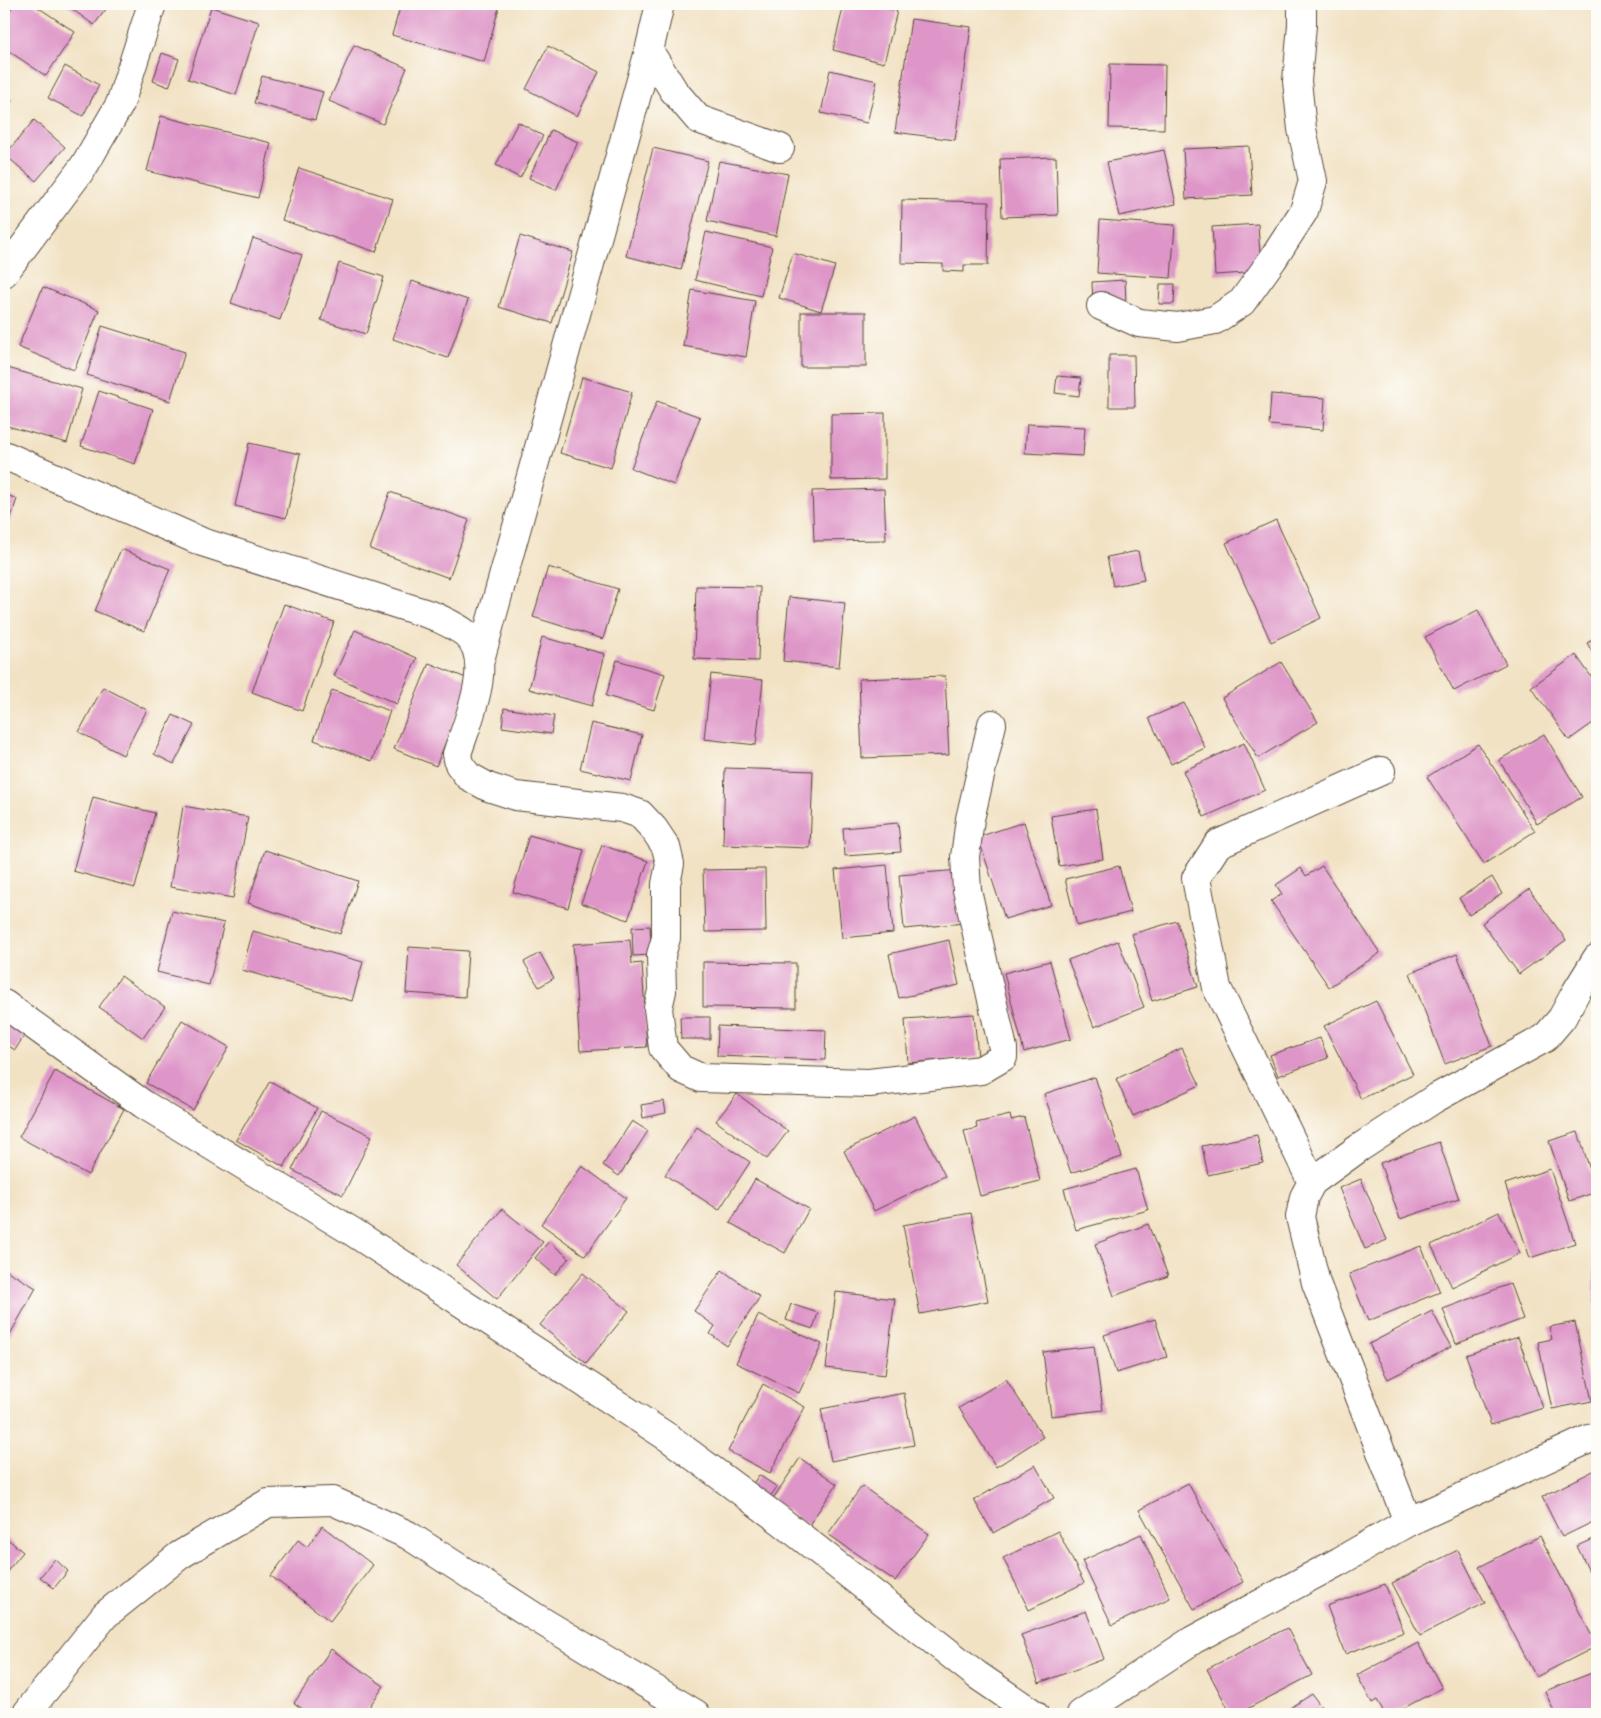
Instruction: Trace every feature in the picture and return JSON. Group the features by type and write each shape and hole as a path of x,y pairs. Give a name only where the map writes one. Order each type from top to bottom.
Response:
{"street":[{"path":"4,273 84,166 120,104 152,4"},
{"path":"660,4 649,51 480,660 478,690 457,754 459,764 468,776 488,787 516,796 622,808 640,814 654,829 666,847 670,864 666,884 666,938 661,955 662,991 658,1008 664,1048 681,1069 700,1078 869,1083 981,1070 1003,1057 1003,1048 967,890 965,857 970,819 992,724"},
{"path":"1101,306 1139,324 1178,327 1215,320 1242,302 1273,259 1304,211 1313,181 1302,129 1297,81 1302,4"},
{"path":"649,51 674,91 698,119 780,148"},
{"path":"4,455 202,542 434,616 465,634 474,645 480,660"},
{"path":"1312,1182 1216,988 1196,878 1218,844 1381,771"},
{"path":"1408,1522 1316,1283 1300,1217 1304,1197 1312,1182 1359,1148 1434,1099 1545,1038 1562,1018 1597,958"},
{"path":"4,1004 143,1104 361,1237 668,1438 781,1521 977,1675 1034,1714"},
{"path":"1081,1714 1193,1640 1408,1522 1597,1437"},
{"path":"26,1714 106,1615 180,1555 268,1503 333,1501 408,1535 535,1617 696,1714"}],"building":[{"path":"14,4 33,4 75,32 46,76 4,48 4,20"},
{"path":"65,4 110,4 94,25"},
{"path":"401,4 500,4 484,62 392,35"},
{"path":"844,4 870,4 897,11 884,63 833,50"},
{"path":"211,7 259,22 236,95 188,79"},
{"path":"911,19 971,27 955,140 895,132"},
{"path":"354,45 407,68 383,124 329,101"},
{"path":"548,46 599,72 577,116 526,89"},
{"path":"162,53 179,59 169,87 153,81"},
{"path":"1110,64 1165,65 1164,129 1109,128"},
{"path":"65,66 99,85 83,116 48,98"},
{"path":"830,70 877,81 867,123 821,113"},
{"path":"262,76 323,92 315,120 254,103"},
{"path":"4,92 12,100 4,110"},
{"path":"161,116 271,143 258,198 147,171"},
{"path":"34,120 65,147 36,181 5,155"},
{"path":"518,122 543,136 520,178 496,165"},
{"path":"551,130 578,142 556,190 529,178"},
{"path":"1249,146 1252,195 1186,199 1183,149"},
{"path":"653,148 708,161 681,270 626,256"},
{"path":"1164,150 1176,204 1119,216 1107,162"},
{"path":"1056,157 1058,215 1002,217 1000,159"},
{"path":"719,161 788,174 776,236 707,221"},
{"path":"299,168 393,199 376,252 282,220"},
{"path":"902,200 989,202 988,265 964,265 964,272 943,271 943,264 901,263"},
{"path":"1100,220 1175,225 1171,278 1097,273"},
{"path":"1258,224 1261,272 1215,275 1212,227"},
{"path":"706,232 772,247 761,296 695,280"},
{"path":"520,236 573,252 552,323 499,307"},
{"path":"253,238 302,255 280,320 231,303"},
{"path":"793,253 835,266 821,311 779,298"},
{"path":"339,263 384,277 366,334 321,320"},
{"path":"1125,280 1126,303 1093,304 1092,282"},
{"path":"412,281 468,300 448,358 393,339"},
{"path":"1160,284 1175,284 1174,304 1159,304"},
{"path":"43,287 99,310 74,370 18,347"},
{"path":"692,290 755,301 746,357 683,346"},
{"path":"801,312 866,312 866,367 801,367"},
{"path":"102,326 185,352 170,401 87,375"},
{"path":"1109,355 1134,355 1135,407 1109,407"},
{"path":"4,367 82,389 67,443 4,425"},
{"path":"1057,376 1081,378 1079,396 1055,393"},
{"path":"582,377 632,392 611,468 560,453"},
{"path":"99,391 153,409 135,464 81,446"},
{"path":"1271,394 1325,398 1323,430 1269,425"},
{"path":"657,401 700,417 674,485 631,468"},
{"path":"885,413 885,479 831,480 831,414"},
{"path":"1027,424 1085,427 1083,456 1025,453"},
{"path":"249,443 300,454 286,518 235,506"},
{"path":"884,489 886,540 814,541 812,491"},
{"path":"390,492 469,520 449,578 370,549"},
{"path":"4,494 17,499 4,538"},
{"path":"1276,520 1321,618 1271,642 1226,543"},
{"path":"121,549 170,569 144,631 95,611"},
{"path":"1138,551 1144,580 1113,586 1107,557"},
{"path":"548,567 618,589 603,639 533,617"},
{"path":"696,586 760,587 758,661 694,659"},
{"path":"789,597 845,603 839,667 783,661"},
{"path":"284,604 334,622 302,711 252,692"},
{"path":"1478,610 1506,664 1454,691 1425,637"},
{"path":"355,630 417,658 397,704 334,676"},
{"path":"542,637 605,654 592,706 529,689"},
{"path":"1597,637 1597,661 1587,643"},
{"path":"1576,655 1597,685 1597,720 1569,740 1531,687"},
{"path":"617,660 665,674 654,710 606,696"},
{"path":"1281,662 1318,722 1258,758 1222,698"},
{"path":"429,663 471,680 436,766 394,749"},
{"path":"711,674 763,680 756,745 704,739"},
{"path":"945,676 949,755 862,758 859,679"},
{"path":"103,687 147,710 123,755 79,732"},
{"path":"332,690 390,711 372,761 314,740"},
{"path":"1184,703 1205,748 1171,764 1149,718"},
{"path":"504,708 554,716 551,734 502,727"},
{"path":"173,715 194,725 174,764 154,754"},
{"path":"591,723 642,735 631,781 580,769"},
{"path":"1544,734 1582,797 1537,824 1499,760"},
{"path":"1244,743 1265,790 1204,817 1183,771"},
{"path":"1478,744 1535,831 1484,864 1427,777"},
{"path":"725,768 813,771 810,848 723,845"},
{"path":"93,797 155,813 135,888 73,871"},
{"path":"183,806 248,817 233,898 170,887"},
{"path":"1096,809 1103,859 1059,866 1051,816"},
{"path":"1024,822 1051,905 1005,919 978,837"},
{"path":"898,823 901,852 845,856 843,828"},
{"path":"529,835 584,850 568,908 513,892"},
{"path":"602,845 648,861 628,920 581,903"},
{"path":"265,850 358,881 340,934 248,903"},
{"path":"887,865 893,933 842,938 835,870"},
{"path":"1119,866 1131,912 1077,926 1065,879"},
{"path":"1322,866 1380,953 1329,987 1271,901 1282,894 1276,885 1301,868 1306,876"},
{"path":"765,869 766,931 705,932 703,870"},
{"path":"959,870 964,923 904,929 899,875"},
{"path":"1492,877 1502,894 1469,915 1459,898"},
{"path":"1529,889 1566,940 1519,974 1482,923"},
{"path":"172,911 224,923 209,985 157,972"},
{"path":"1177,921 1198,987 1152,1001 1132,934"},
{"path":"650,926 652,955 633,956 632,927"},
{"path":"253,931 363,962 352,1001 242,970"},
{"path":"630,940 632,964 642,963 647,1047 580,1051 573,944"},
{"path":"949,940 959,985 899,998 889,954"},
{"path":"1118,941 1144,1007 1094,1027 1068,960"},
{"path":"409,947 468,951 465,997 406,993"},
{"path":"540,953 554,978 539,987 524,962"},
{"path":"1457,954 1492,1046 1445,1064 1410,973"},
{"path":"1050,961 1071,1039 1024,1052 1004,973"},
{"path":"703,962 796,963 796,1008 703,1007"},
{"path":"121,976 165,1007 143,1038 99,1007"},
{"path":"1376,1001 1413,1074 1361,1099 1324,1026"},
{"path":"974,1014 978,1057 908,1063 905,1019"},
{"path":"680,1017 710,1017 710,1039 681,1039"},
{"path":"182,1020 229,1047 193,1110 146,1083"},
{"path":"9,1021 26,1033 15,1050 4,1043 4,1029"},
{"path":"718,1026 826,1030 825,1060 717,1056"},
{"path":"1320,1038 1328,1058 1278,1076 1270,1055"},
{"path":"1182,1048 1200,1085 1133,1116 1116,1079"},
{"path":"55,1071 124,1109 88,1175 19,1137"},
{"path":"1095,1077 1122,1157 1071,1173 1044,1094"},
{"path":"270,1081 317,1108 284,1167 236,1140"},
{"path":"737,1094 788,1131 767,1159 716,1121"},
{"path":"664,1101 666,1113 643,1118 641,1105"},
{"path":"321,1111 372,1136 343,1195 292,1170"},
{"path":"1010,1115 1011,1120 1024,1117 1040,1181 980,1196 964,1131 977,1128 976,1123"},
{"path":"915,1116 945,1176 874,1211 844,1151"},
{"path":"632,1121 648,1131 619,1176 603,1165"},
{"path":"697,1127 750,1162 719,1210 665,1175"},
{"path":"1578,1132 1597,1192 1569,1201 1549,1141"},
{"path":"1257,1135 1263,1163 1208,1175 1202,1146"},
{"path":"1439,1142 1459,1199 1400,1219 1380,1163"},
{"path":"582,1166 626,1198 585,1256 541,1224"},
{"path":"1136,1169 1148,1210 1076,1230 1064,1189"},
{"path":"1550,1169 1575,1243 1530,1258 1505,1184"},
{"path":"755,1179 809,1209 785,1253 730,1223"},
{"path":"1361,1179 1387,1240 1365,1249 1339,1188"},
{"path":"502,1209 543,1242 497,1299 456,1265"},
{"path":"1499,1212 1520,1253 1452,1287 1431,1245"},
{"path":"971,1213 988,1301 920,1314 903,1225"},
{"path":"1148,1224 1168,1276 1114,1296 1095,1244"},
{"path":"549,1241 569,1258 555,1275 535,1258"},
{"path":"1421,1246 1440,1292 1368,1321 1349,1274"},
{"path":"1594,1262 1597,1262 1597,1303 1594,1303"},
{"path":"4,1269 36,1288 4,1345"},
{"path":"722,1270 760,1297 727,1346 710,1334 715,1326 694,1311"},
{"path":"583,1273 629,1311 586,1363 540,1325"},
{"path":"1510,1284 1523,1319 1456,1344 1443,1309"},
{"path":"836,1292 895,1299 885,1375 826,1368"},
{"path":"791,1304 818,1313 813,1329 786,1320"},
{"path":"1432,1311 1451,1347 1388,1379 1369,1344"},
{"path":"758,1315 822,1344 799,1393 736,1363"},
{"path":"1155,1319 1167,1357 1116,1373 1104,1335"},
{"path":"1575,1322 1592,1401 1552,1409 1538,1342 1552,1339 1549,1327"},
{"path":"1518,1337 1543,1408 1491,1425 1466,1355"},
{"path":"1094,1346 1103,1410 1051,1416 1043,1352"},
{"path":"1006,1379 1043,1437 996,1467 959,1408"},
{"path":"763,1384 805,1407 770,1473 728,1451"},
{"path":"904,1393 914,1445 831,1461 821,1409"},
{"path":"800,1458 837,1484 809,1525 772,1500"},
{"path":"1035,1465 1054,1498 993,1533 974,1500"},
{"path":"1597,1469 1597,1520 1562,1537 1542,1497"},
{"path":"759,1475 777,1487 767,1501 749,1489"},
{"path":"1188,1483 1243,1582 1194,1609 1139,1510"},
{"path":"862,1486 929,1534 895,1581 828,1534"},
{"path":"322,1526 373,1565 330,1621 271,1576 298,1540 307,1547"},
{"path":"1058,1531 1084,1583 1029,1610 1003,1558"},
{"path":"1141,1534 1170,1598 1112,1625 1082,1561"},
{"path":"4,1536 23,1552 4,1575"},
{"path":"1540,1536 1597,1646 1536,1677 1479,1567"},
{"path":"1597,1537 1597,1581 1594,1582 1577,1546"},
{"path":"1458,1550 1485,1603 1420,1636 1392,1583"},
{"path":"55,1559 68,1571 54,1588 40,1577"},
{"path":"1385,1584 1404,1632 1345,1654 1327,1606"},
{"path":"1086,1611 1104,1659 1039,1683 1021,1635"},
{"path":"1287,1628 1312,1675 1237,1714 1231,1714 1207,1669"},
{"path":"1418,1643 1442,1688 1392,1714 1385,1714 1377,1700 1372,1703 1357,1675"},
{"path":"331,1649 384,1686 364,1714 310,1714 294,1703"},
{"path":"1597,1671 1597,1714 1555,1714 1545,1691"},
{"path":"1312,1694 1326,1714 1281,1714"}]}
